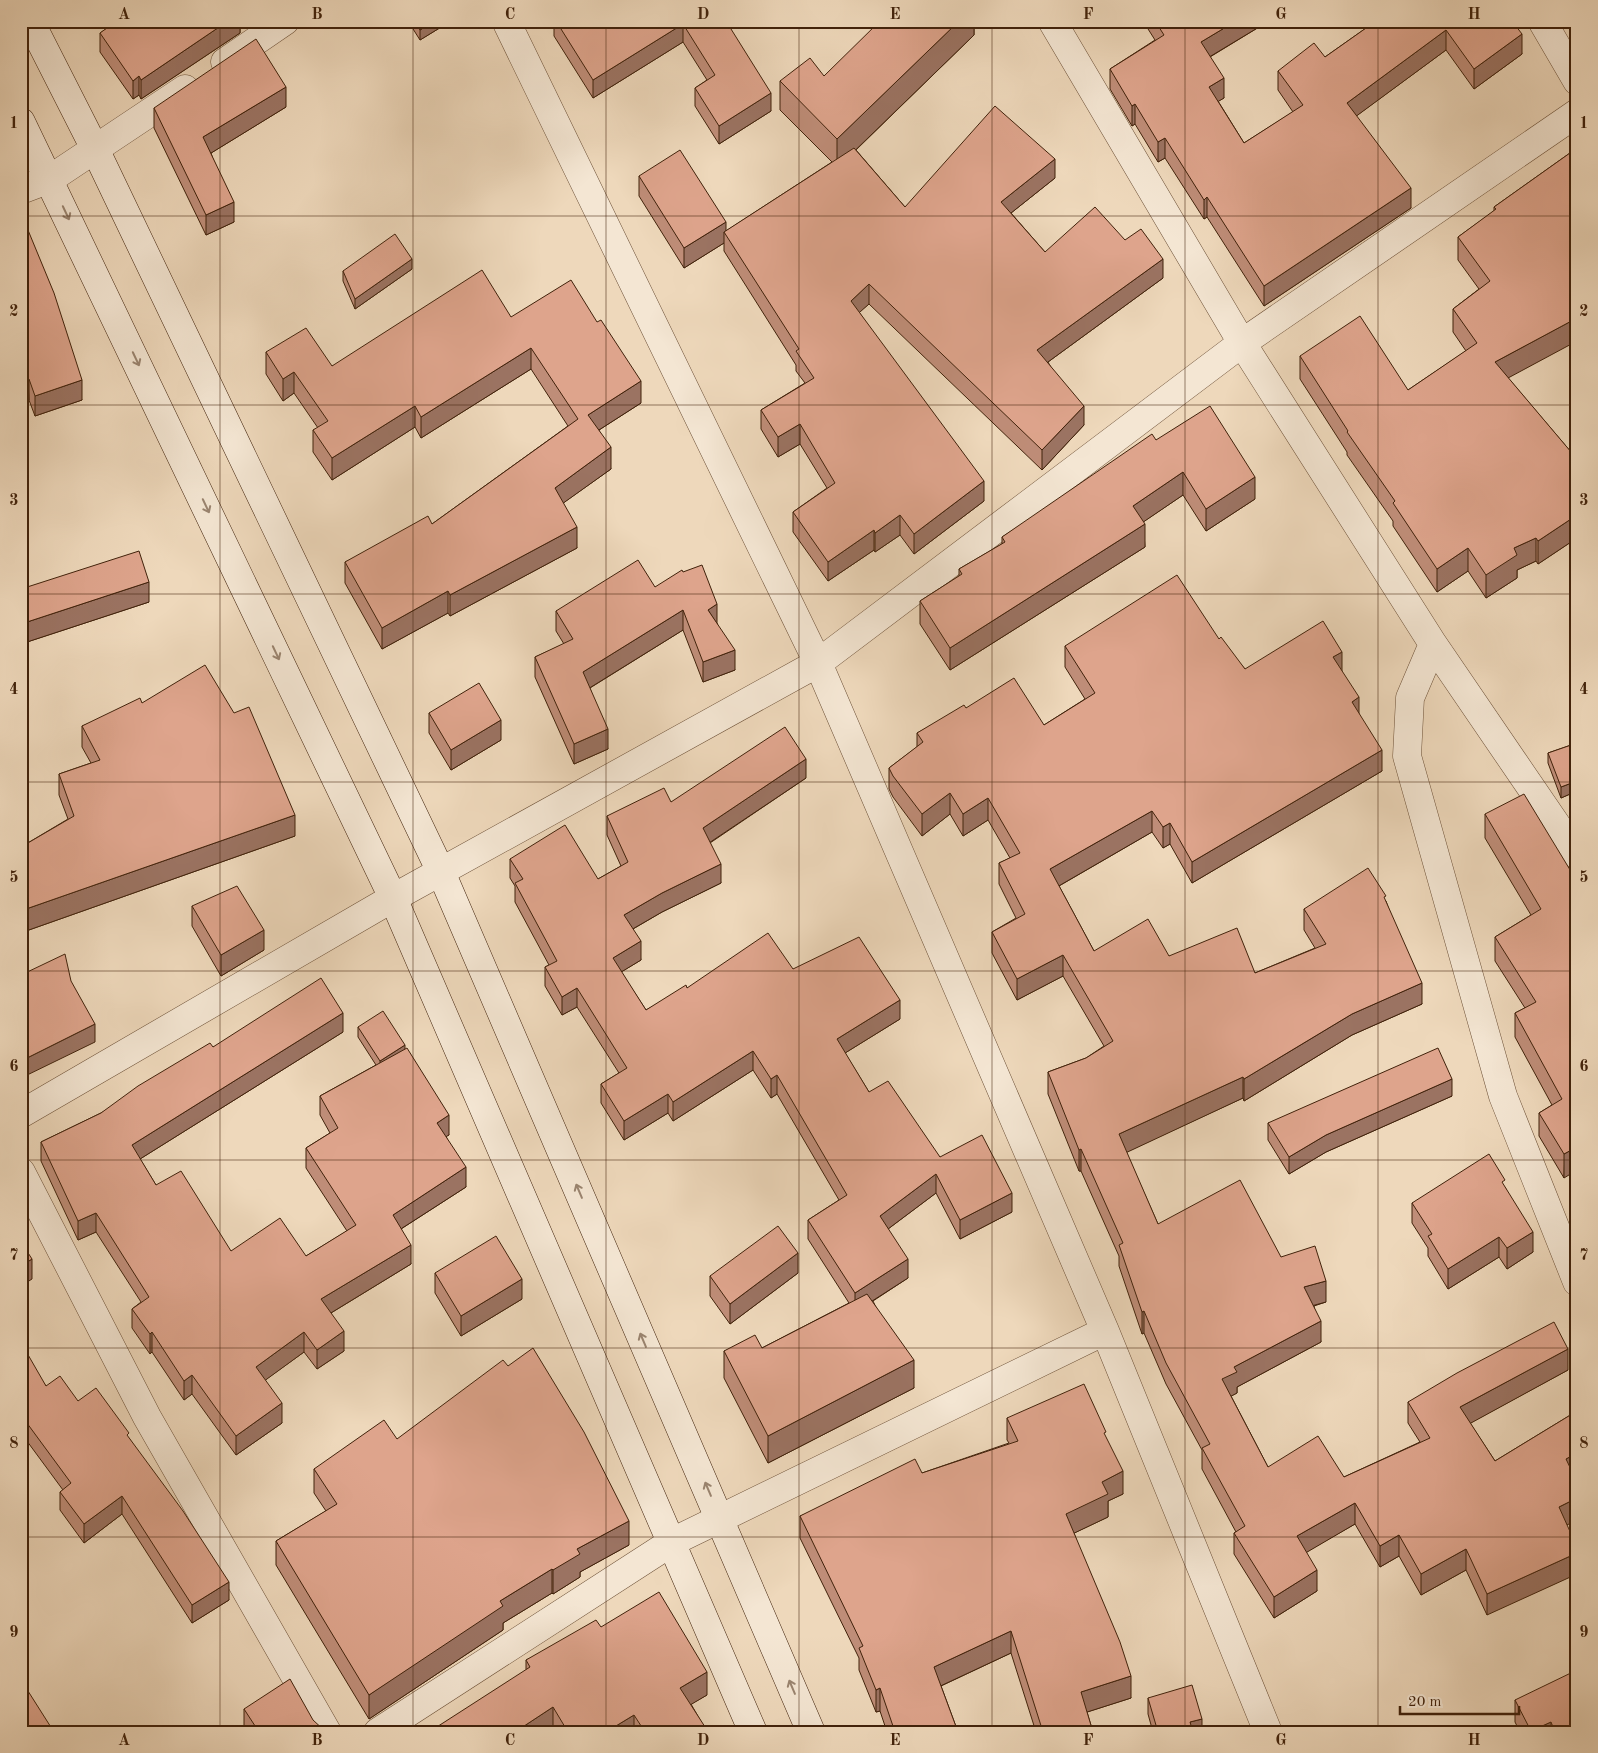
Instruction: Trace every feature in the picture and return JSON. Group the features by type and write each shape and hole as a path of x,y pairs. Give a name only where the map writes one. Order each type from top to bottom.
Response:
{"street":[{"path":"30,21 95,149 441,872 811,1732"},
{"path":"21,190 50,179 285,21"},
{"path":"506,21 818,663 1105,1331 1268,1732"},
{"path":"1052,21 1242,343 1433,644 1577,855"},
{"path":"1542,21 1577,81"},
{"path":"21,1114 393,898 818,663 1242,343 1577,113"},
{"path":"21,122 50,179 393,898 753,1732"},
{"path":"1433,644 1410,698 1407,756 1502,1096 1577,1282"},
{"path":"21,1172 147,1417 327,1732"},
{"path":"378,1732 672,1542 1105,1331"}],"building":[{"path":"113,21 228,21 141,80 139,76 133,81 100,33 114,23"},
{"path":"414,21 434,21 420,30"},
{"path":"556,21 726,21 771,93 719,126 695,88 715,75 683,24 593,80"},
{"path":"880,21 959,21 837,139 780,81 810,58 824,76"},
{"path":"1155,21 1236,21 1201,42 1224,78 1209,87 1244,143 1303,105 1278,71 1314,43 1325,57 1376,21 1512,21 1522,34 1474,69 1446,30 1347,103 1411,188 1264,286 1207,197 1204,200 1165,138 1158,142 1135,104 1132,106 1110,69 1164,35"},
{"path":"256,39 286,87 203,137 234,202 206,215 154,108"},
{"path":"995,106 1055,159 1001,202 1045,252 1095,207 1125,240 1141,229 1163,259 1037,350 1084,406 1042,450 869,284 851,301 984,481 914,534 900,515 875,533 874,530 828,562 793,512 835,483 800,424 778,437 761,410 814,378 796,351 799,349 724,232 854,148 905,207"},
{"path":"1577,148 1577,318 1495,362 1577,459 1577,515 1538,541 1536,538 1514,548 1517,555 1486,575 1468,548 1437,569 1393,503 1395,501 1347,432 1300,356 1360,316 1408,390 1477,343 1453,309 1490,281 1458,237 1496,209 1494,207"},
{"path":"680,150 726,222 684,248 639,176"},
{"path":"23,218 54,293 82,380 35,396 29,379 21,382 21,219"},
{"path":"395,234 412,259 355,299 343,271"},
{"path":"482,270 511,317 571,280 597,322 601,320 641,381 588,415 611,447 555,488 577,527 450,595 448,591 382,628 345,562 428,516 432,524 578,419 531,348 421,417 415,406 332,458 313,430 328,421 294,372 283,379 266,352 306,328 332,366"},
{"path":"1210,406 1255,477 1206,509 1183,472 1133,506 1145,524 950,648 920,601 962,574 959,569 1005,542 1002,537 1152,434 1156,440"},
{"path":"139,551 149,582 24,623 21,613 21,589"},
{"path":"638,560 655,587 682,570 683,572 702,565 717,604 708,610 735,650 703,662 683,610 583,672 608,729 574,744 535,657 573,639 556,611"},
{"path":"1177,575 1219,639 1221,637 1245,669 1323,621 1342,652 1333,657 1359,697 1352,702 1382,750 1192,862 1170,823 1163,827 1152,811 1050,869 1094,951 1148,919 1169,956 1237,928 1255,973 1326,944 1304,909 1368,868 1386,896 1384,897 1422,983 1352,1014 1244,1079 1243,1077 1119,1134 1158,1224 1240,1180 1281,1257 1315,1246 1326,1281 1304,1287 1321,1321 1234,1367 1237,1372 1222,1379 1268,1467 1318,1436 1344,1477 1430,1438 1408,1402 1457,1373 1554,1322 1568,1349 1460,1407 1495,1461 1577,1411 1577,1453 1566,1459 1577,1482 1577,1498 1559,1507 1577,1547 1577,1553 1487,1594 1466,1549 1421,1574 1399,1535 1380,1546 1355,1503 1297,1536 1317,1570 1274,1597 1234,1533 1245,1526 1202,1448 1210,1444 1166,1363 1144,1311 1142,1312 1119,1245 1123,1243 1081,1149 1079,1150 1048,1072 1086,1058 1113,1041 1063,955 1017,979 992,932 1025,914 999,863 1020,853 988,798 963,814 950,793 922,814 889,768 923,742 917,733 964,705 966,708 1014,678 1044,725 1095,693 1065,646"},
{"path":"205,665 234,713 249,707 295,815 26,909 21,887 21,847 74,816 59,774 100,760 82,726 140,698 142,703"},
{"path":"479,683 501,720 451,750 429,713"},
{"path":"785,727 806,759 703,828 721,864 662,893 624,915 641,941 613,958 646,1010 686,985 687,988 768,933 793,969 859,937 900,1000 837,1039 869,1092 888,1081 940,1157 982,1135 1012,1193 960,1220 936,1174 880,1216 908,1259 855,1293 808,1220 847,1195 777,1075 771,1079 753,1051 673,1102 668,1094 624,1121 601,1084 627,1068 577,988 562,997 545,967 557,961 515,883 523,879 510,859 565,825 598,879 628,862 607,816 664,788 671,802"},
{"path":"1577,743 1577,781 1561,787 1548,753"},
{"path":"1524,794 1575,878 1573,879 1577,885 1577,1147 1564,1154 1539,1113 1562,1099 1515,1013 1536,1002 1495,937 1541,909 1485,814"},
{"path":"237,886 264,930 221,955 192,906"},
{"path":"65,954 71,981 95,1024 21,1061 21,975"},
{"path":"321,978 343,1013 132,1145 156,1185 181,1171 231,1251 280,1218 306,1256 356,1225 306,1148 338,1128 320,1096 407,1048 449,1115 437,1123 466,1167 393,1215 411,1245 321,1299 344,1331 317,1350 304,1332 256,1367 282,1403 236,1436 192,1375 184,1381 152,1332 150,1334 132,1309 149,1297 96,1213 78,1221 41,1142 101,1113 138,1086 210,1043 213,1047"},
{"path":"383,1011 405,1045 380,1061 358,1027"},
{"path":"1438,1048 1452,1079 1326,1135 1289,1157 1268,1123"},
{"path":"1489,1154 1505,1180 1502,1182 1533,1232 1507,1248 1499,1237 1448,1269 1428,1236 1432,1234 1412,1203"},
{"path":"778,1226 798,1253 730,1304 710,1276"},
{"path":"496,1236 522,1279 461,1316 435,1273"},
{"path":"21,1242 32,1259 21,1266"},
{"path":"867,1294 914,1360 768,1436 724,1351 755,1335 762,1348"},
{"path":"533,1348 584,1432 629,1521 577,1549 580,1554 500,1601 503,1606 369,1695 276,1541 337,1504 314,1469 384,1420 397,1439 503,1360 508,1366"},
{"path":"21,1351 23,1355 27,1353 46,1386 60,1376 78,1401 96,1388 129,1433 127,1435 183,1511 229,1582 192,1605 122,1496 84,1524 60,1492 71,1483 21,1415"},
{"path":"1084,1384 1106,1432 1104,1433 1123,1471 1102,1482 1108,1494 1066,1514 1120,1642 1131,1676 1081,1692 1093,1732 1043,1732 1011,1631 934,1667 958,1732 895,1732 880,1688 876,1690 859,1648 863,1646 800,1516 915,1459 922,1473 1018,1441 1007,1418"},
{"path":"659,1592 707,1672 680,1688 707,1730 705,1732 645,1732 634,1715 606,1732 568,1732 553,1707 515,1732 429,1732 530,1667 526,1660 596,1620 601,1627"},
{"path":"1577,1622 1577,1631 1573,1625"},
{"path":"1577,1670 1577,1732 1555,1732 1551,1722 1531,1731 1515,1700"},
{"path":"290,1679 313,1720 326,1732 259,1732 244,1709"},
{"path":"21,1680 54,1732 21,1732"},
{"path":"1192,1685 1202,1719 1190,1722 1193,1732 1158,1732 1148,1698"}]}
